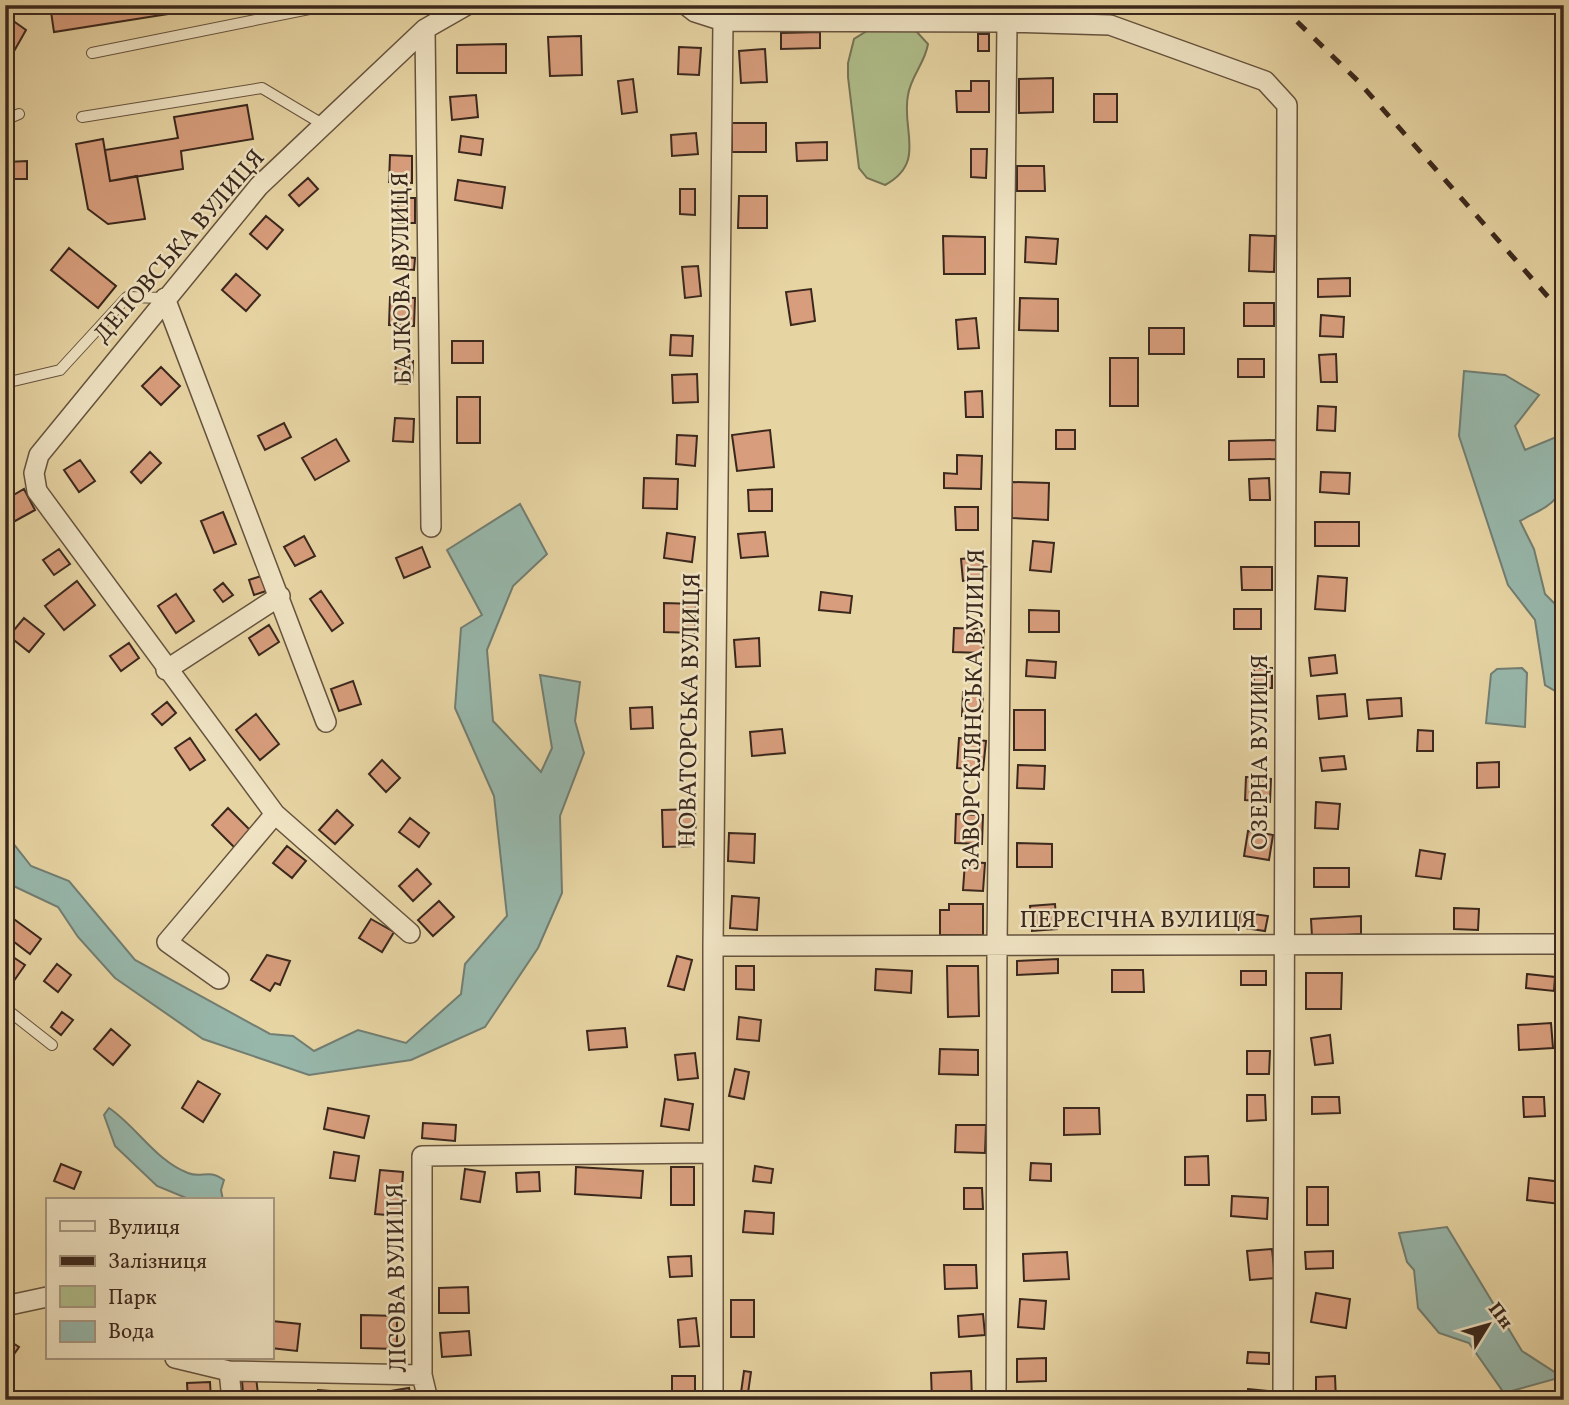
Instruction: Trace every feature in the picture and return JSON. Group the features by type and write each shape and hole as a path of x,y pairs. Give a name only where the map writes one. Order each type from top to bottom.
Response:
{"street":[{"name":"ДЕПОВСЬКА ВУЛИЦЯ","path":"166,670 37,491 34,472 39,455 259,186 425,29 467,5"},
{"path":"686,5 723,21 1007,22"},
{"name":"НОВАТОРСЬКА ВУЛИЦЯ","path":"713,1400 713,946 723,21"},
{"name":"ОЗЕРНА ВУЛИЦЯ","path":"1007,22 1110,25 1265,81 1287,105 1283,1400"},
{"name":"ЗАВОРСКЛЯНСЬКА ВУЛИЦЯ","path":"996,1400 997,945 1007,22"},
{"name":"БАЛКОВА ВУЛИЦЯ","path":"425,29 431,527"},
{"path":"165,298 326,722"},
{"path":"280,596 166,670 275,814 410,933"},
{"path":"219,979 167,942 275,814"},
{"name":"ПЕРЕСІЧНА ВУЛИЦЯ","path":"713,946 1564,944"},
{"name":"ЛІСОВА ВУЛИЦЯ","path":"428,1400 422,1375 422,1156 713,1153"},
{"path":"5,1306 46,1297"},
{"path":"183,1360 229,1371 422,1375"},
{"path":"229,1371 232,1400"}],"lane":[{"path":"92,53 329,5"},
{"path":"82,117 262,88 324,125"},
{"path":"5,120 19,114"},
{"path":"1564,224 1564,258"},
{"path":"5,383 60,370 127,297 165,298"},
{"path":"5,1008 52,1045"}],"green space":[{"path":"859,5 1095,5 1087,20 870,15"},
{"path":"875,26 916,31 928,44 908,95 909,156 898,176 885,185 867,178 859,168 848,77 848,63 854,39"}],"water":[{"path":"1464,371 1505,375 1539,395 1515,426 1525,450 1561,435 1562,438 1563,476 1558,494 1548,506 1520,521 1534,549 1545,594 1564,613 1564,696 1545,685 1535,620 1508,585 1459,436"},
{"path":"520,504 547,554 513,586 487,650 493,721 541,772 552,748 540,675 580,682 575,721 584,753 560,816 562,893 538,948 485,1027 411,1060 309,1075 203,1039 115,978 78,937 58,907 5,882 5,833 31,866 69,881 135,960 270,1034 293,1036 314,1051 358,1030 406,1043 461,994 465,964 507,916 494,796 455,708 461,628 482,615 447,550"},
{"path":"1522,668 1527,673 1525,727 1486,723 1491,674 1497,669"},
{"path":"109,1108 119,1115 156,1152 177,1168 193,1175 209,1174 224,1180 221,1190 223,1198 186,1198 157,1186 115,1146 104,1115"},
{"path":"1447,1227 1522,1351 1562,1377 1504,1393 1469,1343 1439,1333 1418,1308 1414,1270 1407,1262 1399,1233"}],"building":[{"path":"50,5 225,5 54,32"},
{"path":"5,15 26,30 13,53 5,46"},
{"path":"820,32 820,48 781,49 781,33"},
{"path":"978,34 989,34 989,51 978,51"},
{"path":"581,36 582,75 550,76 548,37"},
{"path":"506,44 506,73 457,73 457,45"},
{"path":"679,47 701,48 699,75 678,74"},
{"path":"765,49 767,82 741,83 739,51"},
{"path":"1053,78 1053,112 1019,113 1019,79"},
{"path":"633,79 637,112 622,114 618,81"},
{"path":"971,81 989,81 989,112 957,112 956,91 971,91"},
{"path":"1094,94 1117,94 1117,122 1094,122"},
{"path":"476,95 478,117 452,120 450,97"},
{"path":"247,105 253,139 181,151 183,169 110,181 105,150 178,138 174,117"},
{"path":"732,123 766,123 766,152 732,152"},
{"path":"696,133 698,154 672,156 671,135"},
{"path":"461,136 483,139 481,155 459,152"},
{"path":"103,139 110,181 137,176 145,219 108,224 88,209 76,144"},
{"path":"827,142 827,160 797,161 796,143"},
{"path":"971,149 987,149 986,178 971,177"},
{"path":"390,155 412,156 412,183 389,182"},
{"path":"27,161 27,179 7,179 7,162"},
{"path":"1017,166 1044,166 1045,191 1017,191"},
{"path":"308,178 318,189 299,206 289,195"},
{"path":"458,180 505,187 502,208 455,200"},
{"path":"680,189 695,189 695,215 680,214"},
{"path":"739,196 767,196 767,228 738,228"},
{"path":"398,198 415,198 415,223 398,223"},
{"path":"266,216 283,230 267,249 250,234"},
{"path":"1250,235 1275,236 1274,272 1249,271"},
{"path":"943,236 985,237 985,274 944,274"},
{"path":"1026,237 1058,239 1056,264 1025,262"},
{"path":"69,248 116,286 98,308 51,270"},
{"path":"396,256 415,258 414,270 395,268"},
{"path":"698,266 701,296 685,298 682,267"},
{"path":"236,274 260,295 246,311 222,290"},
{"path":"1350,278 1350,296 1318,297 1318,279"},
{"path":"811,289 815,321 791,325 786,292"},
{"path":"390,297 415,298 414,326 389,325"},
{"path":"1020,298 1058,299 1058,331 1019,330"},
{"path":"1244,303 1274,303 1274,326 1244,326"},
{"path":"1321,315 1344,317 1343,337 1320,336"},
{"path":"976,318 979,348 958,349 956,320"},
{"path":"1149,328 1184,328 1184,354 1149,354"},
{"path":"671,335 693,336 692,356 670,355"},
{"path":"452,341 483,341 483,363 452,363"},
{"path":"1336,354 1337,382 1321,382 1319,355"},
{"path":"1110,358 1138,358 1138,406 1110,406"},
{"path":"1238,359 1264,359 1264,377 1238,377"},
{"path":"396,361 413,361 412,384 395,383"},
{"path":"161,367 180,386 161,405 142,386"},
{"path":"697,374 698,402 673,403 672,375"},
{"path":"982,391 983,417 966,417 965,392"},
{"path":"457,397 480,397 480,443 457,443"},
{"path":"1318,406 1336,407 1335,431 1317,430"},
{"path":"395,418 414,419 413,442 393,441"},
{"path":"284,423 291,437 265,450 258,436"},
{"path":"770,430 774,467 737,471 732,435"},
{"path":"1056,430 1075,430 1075,449 1056,449"},
{"path":"677,435 697,436 695,466 676,464"},
{"path":"336,439 349,461 315,480 302,458"},
{"path":"1276,440 1276,459 1229,460 1229,441"},
{"path":"150,452 161,463 141,483 131,472"},
{"path":"957,455 982,456 981,489 944,488 944,473 957,474"},
{"path":"80,460 95,481 79,492 64,470"},
{"path":"1321,472 1350,473 1349,494 1320,492"},
{"path":"644,478 678,479 677,509 643,508"},
{"path":"1269,478 1270,500 1250,500 1249,479"},
{"path":"1012,482 1049,483 1048,520 1012,518"},
{"path":"24,489 35,510 6,526 5,500"},
{"path":"772,489 772,511 749,511 748,490"},
{"path":"955,507 978,507 978,530 956,530"},
{"path":"223,512 236,544 214,553 201,521"},
{"path":"1315,522 1359,522 1359,546 1315,546"},
{"path":"765,532 768,556 741,558 738,534"},
{"path":"667,533 695,537 692,562 664,558"},
{"path":"304,536 315,556 295,566 284,547"},
{"path":"1033,541 1054,543 1051,572 1030,570"},
{"path":"422,547 430,567 404,578 396,558"},
{"path":"59,549 70,564 54,575 43,560"},
{"path":"980,557 983,579 963,581 961,559"},
{"path":"1241,567 1272,567 1272,590 1242,590"},
{"path":"261,576 266,591 254,595 249,580"},
{"path":"1318,576 1347,578 1345,611 1315,609"},
{"path":"77,581 95,605 64,630 45,606"},
{"path":"223,583 233,595 223,602 214,590"},
{"path":"321,591 343,623 332,631 310,599"},
{"path":"821,592 852,596 850,613 819,610"},
{"path":"176,594 194,621 176,633 158,606"},
{"path":"664,603 696,604 695,633 664,632"},
{"path":"1234,609 1261,609 1261,629 1234,629"},
{"path":"1029,610 1059,611 1059,632 1029,632"},
{"path":"24,618 44,634 29,652 9,636"},
{"path":"269,625 279,642 259,655 249,638"},
{"path":"954,628 984,629 983,653 953,652"},
{"path":"759,638 760,666 736,667 734,640"},
{"path":"129,643 139,658 121,671 110,656"},
{"path":"1335,655 1337,673 1311,676 1309,658"},
{"path":"1027,660 1056,662 1055,678 1026,676"},
{"path":"1254,668 1272,668 1272,688 1254,688"},
{"path":"353,681 361,704 339,711 331,689"},
{"path":"963,692 983,693 982,716 962,716"},
{"path":"1345,694 1347,716 1319,719 1317,696"},
{"path":"1401,698 1402,716 1369,719 1367,700"},
{"path":"167,702 176,713 162,725 152,714"},
{"path":"652,707 653,728 631,729 630,708"},
{"path":"1014,710 1045,710 1045,750 1014,750"},
{"path":"256,714 279,744 260,760 236,730"},
{"path":"782,729 785,753 752,756 750,732"},
{"path":"1418,730 1433,731 1433,751 1417,751"},
{"path":"190,738 205,760 190,770 175,748"},
{"path":"959,738 986,741 983,770 957,768"},
{"path":"1344,756 1346,769 1322,771 1320,758"},
{"path":"382,760 400,778 386,792 369,774"},
{"path":"1499,762 1499,787 1477,788 1477,763"},
{"path":"1018,765 1045,766 1044,789 1017,788"},
{"path":"1246,777 1271,779 1270,802 1245,800"},
{"path":"1556,796 1564,796 1564,819 1556,819"},
{"path":"1316,802 1340,804 1338,829 1315,828"},
{"path":"228,808 251,831 235,848 212,825"},
{"path":"695,809 696,846 663,847 662,810"},
{"path":"337,810 353,825 335,844 319,830"},
{"path":"956,814 983,815 982,844 955,843"},
{"path":"410,818 429,833 419,847 399,832"},
{"path":"1248,831 1273,835 1269,860 1244,856"},
{"path":"729,833 755,834 754,863 728,861"},
{"path":"1563,837 1564,874 1560,874"},
{"path":"1017,843 1052,844 1052,867 1017,867"},
{"path":"287,846 306,861 292,878 273,863"},
{"path":"1420,850 1445,854 1441,879 1416,876"},
{"path":"965,862 985,863 983,891 963,890"},
{"path":"1314,868 1349,868 1349,887 1314,887"},
{"path":"417,869 431,884 413,901 399,886"},
{"path":"732,896 759,898 757,930 730,928"},
{"path":"439,901 454,917 433,936 418,920"},
{"path":"949,904 983,904 983,935 940,935 940,910 949,910"},
{"path":"1055,904 1057,929 1032,931 1030,906"},
{"path":"1454,908 1479,909 1478,930 1454,929"},
{"path":"1240,912 1268,916 1265,931 1238,927"},
{"path":"7,914 41,939 30,954 5,935"},
{"path":"1361,916 1361,934 1312,937 1311,919"},
{"path":"371,919 394,932 382,952 359,938"},
{"path":"10,955 25,965 11,985 5,981 5,962"},
{"path":"267,955 290,961 280,985 275,983 270,991 251,980"},
{"path":"677,956 692,960 684,990 668,986"},
{"path":"1058,959 1058,973 1017,975 1017,961"},
{"path":"57,964 71,975 58,992 44,981"},
{"path":"736,966 754,966 754,990 736,989"},
{"path":"947,966 978,966 979,1016 948,1017"},
{"path":"876,969 912,971 911,993 875,990"},
{"path":"1112,970 1143,970 1144,992 1112,992"},
{"path":"1241,971 1266,971 1266,985 1241,985"},
{"path":"1306,973 1342,973 1341,1009 1306,1009"},
{"path":"1527,974 1555,977 1554,991 1526,988"},
{"path":"62,1012 73,1020 61,1035 51,1027"},
{"path":"739,1017 761,1020 759,1041 737,1039"},
{"path":"1551,1023 1553,1048 1519,1050 1518,1025"},
{"path":"625,1028 627,1047 589,1050 587,1031"},
{"path":"111,1029 130,1045 113,1065 94,1049"},
{"path":"1330,1035 1333,1063 1315,1065 1311,1038"},
{"path":"940,1049 978,1050 978,1075 939,1074"},
{"path":"1247,1051 1270,1051 1269,1074 1247,1074"},
{"path":"695,1053 698,1078 678,1080 675,1055"},
{"path":"735,1069 749,1072 744,1099 729,1096"},
{"path":"198,1081 220,1094 203,1122 182,1108"},
{"path":"1247,1095 1265,1095 1266,1120 1247,1121"},
{"path":"1312,1097 1339,1097 1340,1113 1312,1114"},
{"path":"1523,1097 1544,1097 1545,1116 1524,1117"},
{"path":"665,1099 693,1104 689,1130 661,1126"},
{"path":"328,1108 369,1116 364,1138 324,1129"},
{"path":"1064,1108 1099,1108 1100,1134 1064,1135"},
{"path":"423,1123 456,1125 455,1141 422,1138"},
{"path":"956,1125 986,1125 985,1153 955,1152"},
{"path":"334,1152 359,1156 355,1181 330,1178"},
{"path":"1208,1156 1209,1185 1185,1185 1185,1157"},
{"path":"1031,1163 1051,1164 1051,1181 1030,1180"},
{"path":"61,1164 81,1172 74,1189 54,1181"},
{"path":"755,1166 773,1169 771,1183 753,1181"},
{"path":"576,1167 643,1171 641,1198 575,1194"},
{"path":"671,1167 694,1167 694,1205 671,1205"},
{"path":"465,1169 485,1172 480,1202 461,1199"},
{"path":"380,1170 403,1172 400,1216 375,1214"},
{"path":"539,1172 540,1191 517,1192 516,1173"},
{"path":"1529,1178 1562,1182 1560,1204 1527,1200"},
{"path":"1307,1187 1328,1187 1328,1225 1307,1225"},
{"path":"964,1188 982,1188 983,1209 964,1209"},
{"path":"1232,1196 1268,1198 1267,1219 1231,1216"},
{"path":"745,1211 774,1213 773,1234 743,1232"},
{"path":"1272,1249 1275,1278 1250,1280 1247,1251"},
{"path":"1333,1251 1333,1268 1306,1269 1305,1252"},
{"path":"1067,1252 1069,1279 1024,1281 1023,1254"},
{"path":"691,1256 692,1276 670,1277 668,1257"},
{"path":"5,1259 11,1289 5,1290"},
{"path":"944,1265 976,1265 977,1288 945,1289"},
{"path":"468,1287 469,1313 439,1313 439,1288"},
{"path":"1316,1293 1350,1299 1346,1328 1311,1322"},
{"path":"1020,1299 1046,1301 1044,1329 1018,1327"},
{"path":"731,1300 754,1300 754,1337 731,1337"},
{"path":"983,1314 985,1335 959,1337 958,1316"},
{"path":"361,1315 397,1316 397,1349 361,1348"},
{"path":"696,1318 699,1346 680,1347 678,1320"},
{"path":"273,1321 300,1324 297,1351 273,1348"},
{"path":"469,1331 471,1355 442,1357 440,1333"},
{"path":"5,1338 19,1347 5,1367"},
{"path":"1248,1352 1269,1353 1269,1364 1247,1363"},
{"path":"1046,1358 1046,1381 1017,1382 1017,1359"},
{"path":"744,1371 751,1372 747,1400 740,1400"},
{"path":"971,1371 972,1400 932,1400 931,1373"},
{"path":"672,1376 695,1376 695,1400 672,1400"},
{"path":"1335,1376 1336,1400 1316,1400 1316,1377"},
{"path":"256,1377 258,1394 243,1395 242,1379"},
{"path":"210,1382 211,1400 188,1400 187,1383"},
{"path":"409,1388 412,1400 392,1400 390,1391"},
{"path":"1248,1389 1267,1391 1265,1400 1247,1400"},
{"path":"318,1390 343,1392 342,1400 317,1400"},
{"path":"1067,1396 1067,1400 1044,1400 1044,1398"}],"railway":[{"path":"1280,5 1358,81 1564,315"}]}
